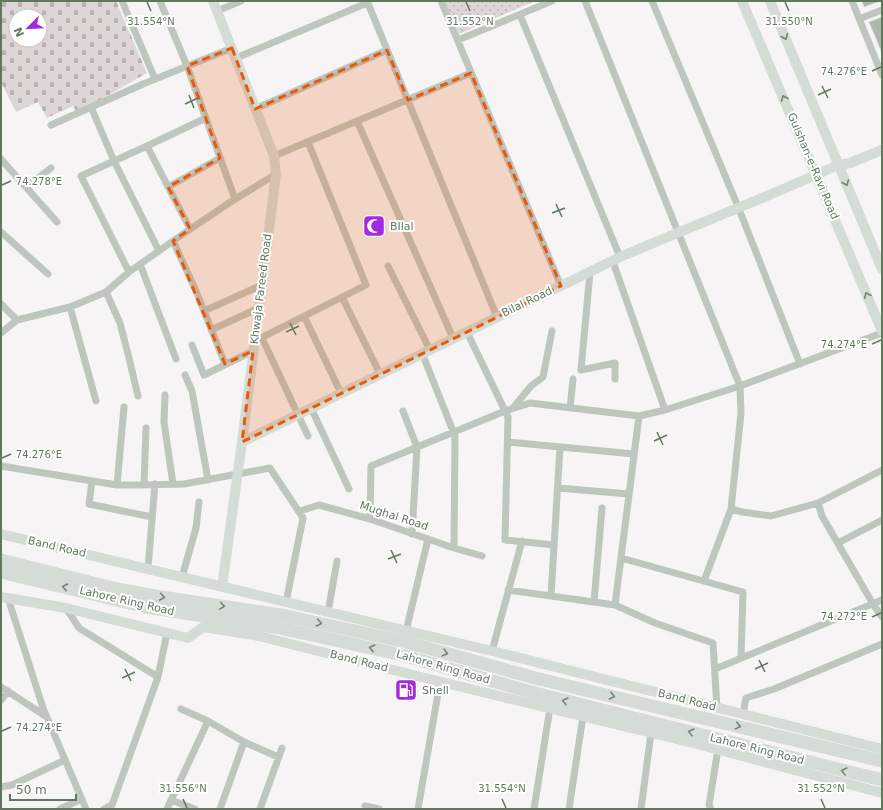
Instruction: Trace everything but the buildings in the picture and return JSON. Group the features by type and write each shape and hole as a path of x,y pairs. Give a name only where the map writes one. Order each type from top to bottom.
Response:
{"highway":[{"name":"Lahore Ring Road","path":"1,560 117,589 184,600 280,622 531,692 882,780"},
{"name":"Lahore Ring Road","path":"1,572 146,607 213,618 280,622 406,642 535,678 882,761"}],"main road":[{"name":"Khwaja Fareed Road","path":"213,1 274,156 276,174 259,308 257,343 222,587"},
{"name":"Gulshan-e-Ravi Road","path":"742,1 817,175 882,332"},
{"path":"770,1 882,269"},
{"name":"Bilal Road","path":"242,442 616,260 838,165 850,163 882,150"},
{"name":"Band Road","path":"1,534 492,651 882,749"},
{"name":"Band Road","path":"5,597 66,608 188,638 203,627 259,636 440,682 718,749 882,793"}],"street":[{"path":"122,1 155,79"},
{"path":"160,1 187,66 235,199"},
{"path":"217,11 241,1"},
{"path":"441,1 561,286"},
{"path":"458,40 552,1"},
{"path":"585,1 740,386 741,413 731,509 704,581"},
{"path":"652,1 739,208 800,364"},
{"path":"852,1 882,75"},
{"path":"236,58 367,2 497,317"},
{"path":"859,19 882,10"},
{"path":"520,15 616,260 665,410"},
{"path":"51,124 155,79 232,48"},
{"path":"256,108 387,50"},
{"path":"274,156 471,73"},
{"path":"90,107 114,161 159,251"},
{"path":"129,272 81,176 206,118"},
{"path":"357,121 453,338"},
{"path":"192,345 204,375 304,316 366,285 308,142"},
{"path":"147,146 190,229"},
{"path":"168,187 220,158"},
{"path":"1,159 57,222"},
{"path":"26,187 51,168"},
{"path":"1,333 17,320 70,306 106,292 129,272 190,229 276,174"},
{"path":"1,232 48,274"},
{"path":"173,241 196,291 225,364"},
{"path":"140,264 176,359"},
{"path":"388,266 426,352 455,436 454,548"},
{"path":"590,272 582,370 615,363 615,379"},
{"path":"204,311 262,285"},
{"path":"106,292 120,323 138,396"},
{"path":"342,297 380,374"},
{"path":"1,304 17,320"},
{"path":"70,306 96,401"},
{"path":"211,330 259,308"},
{"path":"304,316 341,393"},
{"path":"513,408 531,386 543,377 552,331"},
{"path":"467,332 508,417 505,540 554,545"},
{"path":"370,519 371,466 453,431 513,408 530,403 639,416 665,410 740,386 882,332"},
{"path":"257,343 298,414 308,436"},
{"path":"185,375 192,390 208,480"},
{"path":"570,408 572,379"},
{"path":"165,396 164,422 173,484"},
{"path":"117,485 124,407"},
{"path":"311,408 349,489"},
{"path":"403,411 417,446 412,534"},
{"path":"615,605 639,416"},
{"path":"144,484 146,428"},
{"path":"508,442 634,454"},
{"path":"551,596 560,447"},
{"path":"1,466 117,485 184,484 270,468 300,511 303,518 286,602"},
{"path":"731,509 771,516 818,503 882,470"},
{"path":"92,480 89,504 152,518"},
{"path":"148,568 155,484"},
{"path":"558,488 629,494"},
{"path":"182,577 196,528 199,502"},
{"path":"818,503 822,516 882,617"},
{"name":"Mughal Road","path":"300,511 320,504 482,556"},
{"path":"594,602 602,508"},
{"path":"838,543 882,520"},
{"path":"406,631 428,539"},
{"path":"492,651 522,541"},
{"path":"621,558 744,592 741,658"},
{"path":"328,612 337,561"},
{"path":"508,590 615,605 654,622 713,643 717,708"},
{"path":"5,597 47,717 86,809"},
{"path":"715,669 882,600"},
{"path":"66,608 79,628 158,677"},
{"path":"104,809 112,805 158,677 167,632"},
{"path":"743,714 746,698 774,690 882,644"},
{"path":"418,809 440,682"},
{"path":"1,687 47,717"},
{"path":"1,700 8,691"},
{"path":"534,809 550,708"},
{"path":"180,709 208,721 244,742 278,757"},
{"path":"569,809 583,716"},
{"path":"167,809 208,721"},
{"path":"641,809 652,733"},
{"path":"220,809 244,742"},
{"path":"260,809 282,748"},
{"path":"710,809 709,805 718,749"},
{"path":"1,787 12,785 66,760"},
{"path":"60,809 82,799"},
{"path":"171,800 195,809"},
{"path":"365,806 379,809"}],"highlighted area":[{"path":"232,48 255,109 387,50 408,100 471,73 561,286 242,442 253,351 225,364 173,241 190,229 168,187 220,158 187,66"}],"green space":[{"path":"1,1 116,1 147,73 77,113 73,106 47,118 38,102 16,112 1,82"},
{"path":"444,1 535,1 459,34"}],"place":[{"name":"BIlal","path":"374,226"},
{"name":"Shell","path":"406,690"}]}
